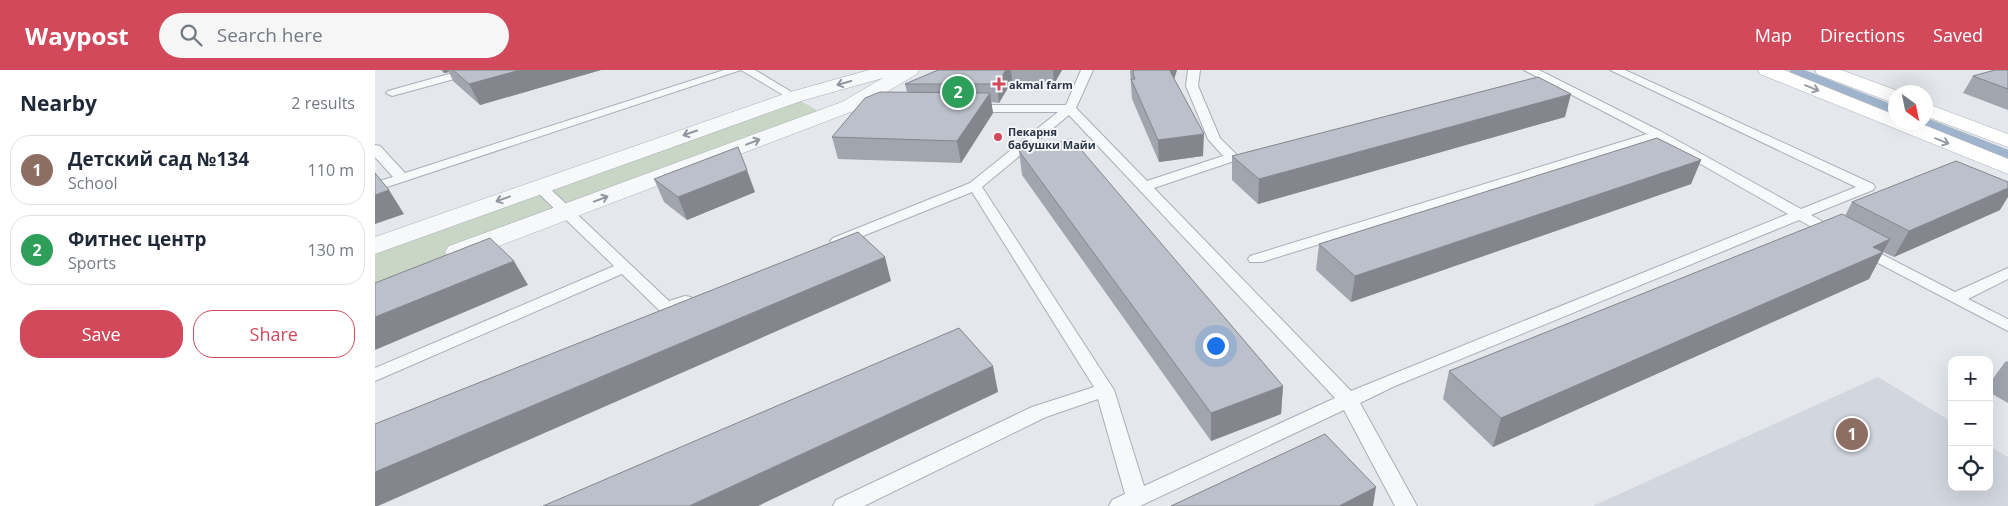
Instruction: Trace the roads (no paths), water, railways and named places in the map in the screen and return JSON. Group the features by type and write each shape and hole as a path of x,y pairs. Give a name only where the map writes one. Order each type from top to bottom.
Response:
{"main road":[{"path":"1767,70 1888,119"},
{"path":"1824,70 1888,95"},
{"path":"1933,112 2008,141"},
{"path":"1916,130 2008,167"}],"street":[{"path":"375,246 793,97 891,70"},
{"path":"439,260 849,106 910,70"}],"lane":[{"path":"392,94 476,70"},
{"path":"375,187 735,70"},
{"path":"747,70 793,97"},
{"path":"821,247 975,186 1070,109 1087,70"},
{"path":"1144,187 1237,156 1214,139 1192,86 1193,70"},
{"path":"975,186 1105,390 1129,502 1388,382 1868,187 1616,70"},
{"path":"1528,76 1544,77 1657,135 1799,215 2008,326"},
{"path":"849,106 877,106"},
{"path":"955,108 1070,109 1349,401 1406,506"},
{"path":"1256,259 1657,135"},
{"path":"375,149 402,178"},
{"path":"539,186 667,308"},
{"path":"375,374 626,267"},
{"path":"1955,299 2008,273"},
{"path":"649,316 703,294"},
{"path":"844,506 1039,412 1105,390"}],"waterway":[{"path":"1794,70 1888,107"},
{"path":"1933,125 2008,154"}],"place":[{"name":"akmal farm","path":"999,84"},
{"name":"Фитнес центр","path":"958,92"},
{"name":"Пекарня бабушки Майи","path":"998,137"},
{"name":"Детский сад №134","path":"1852,434"}]}
